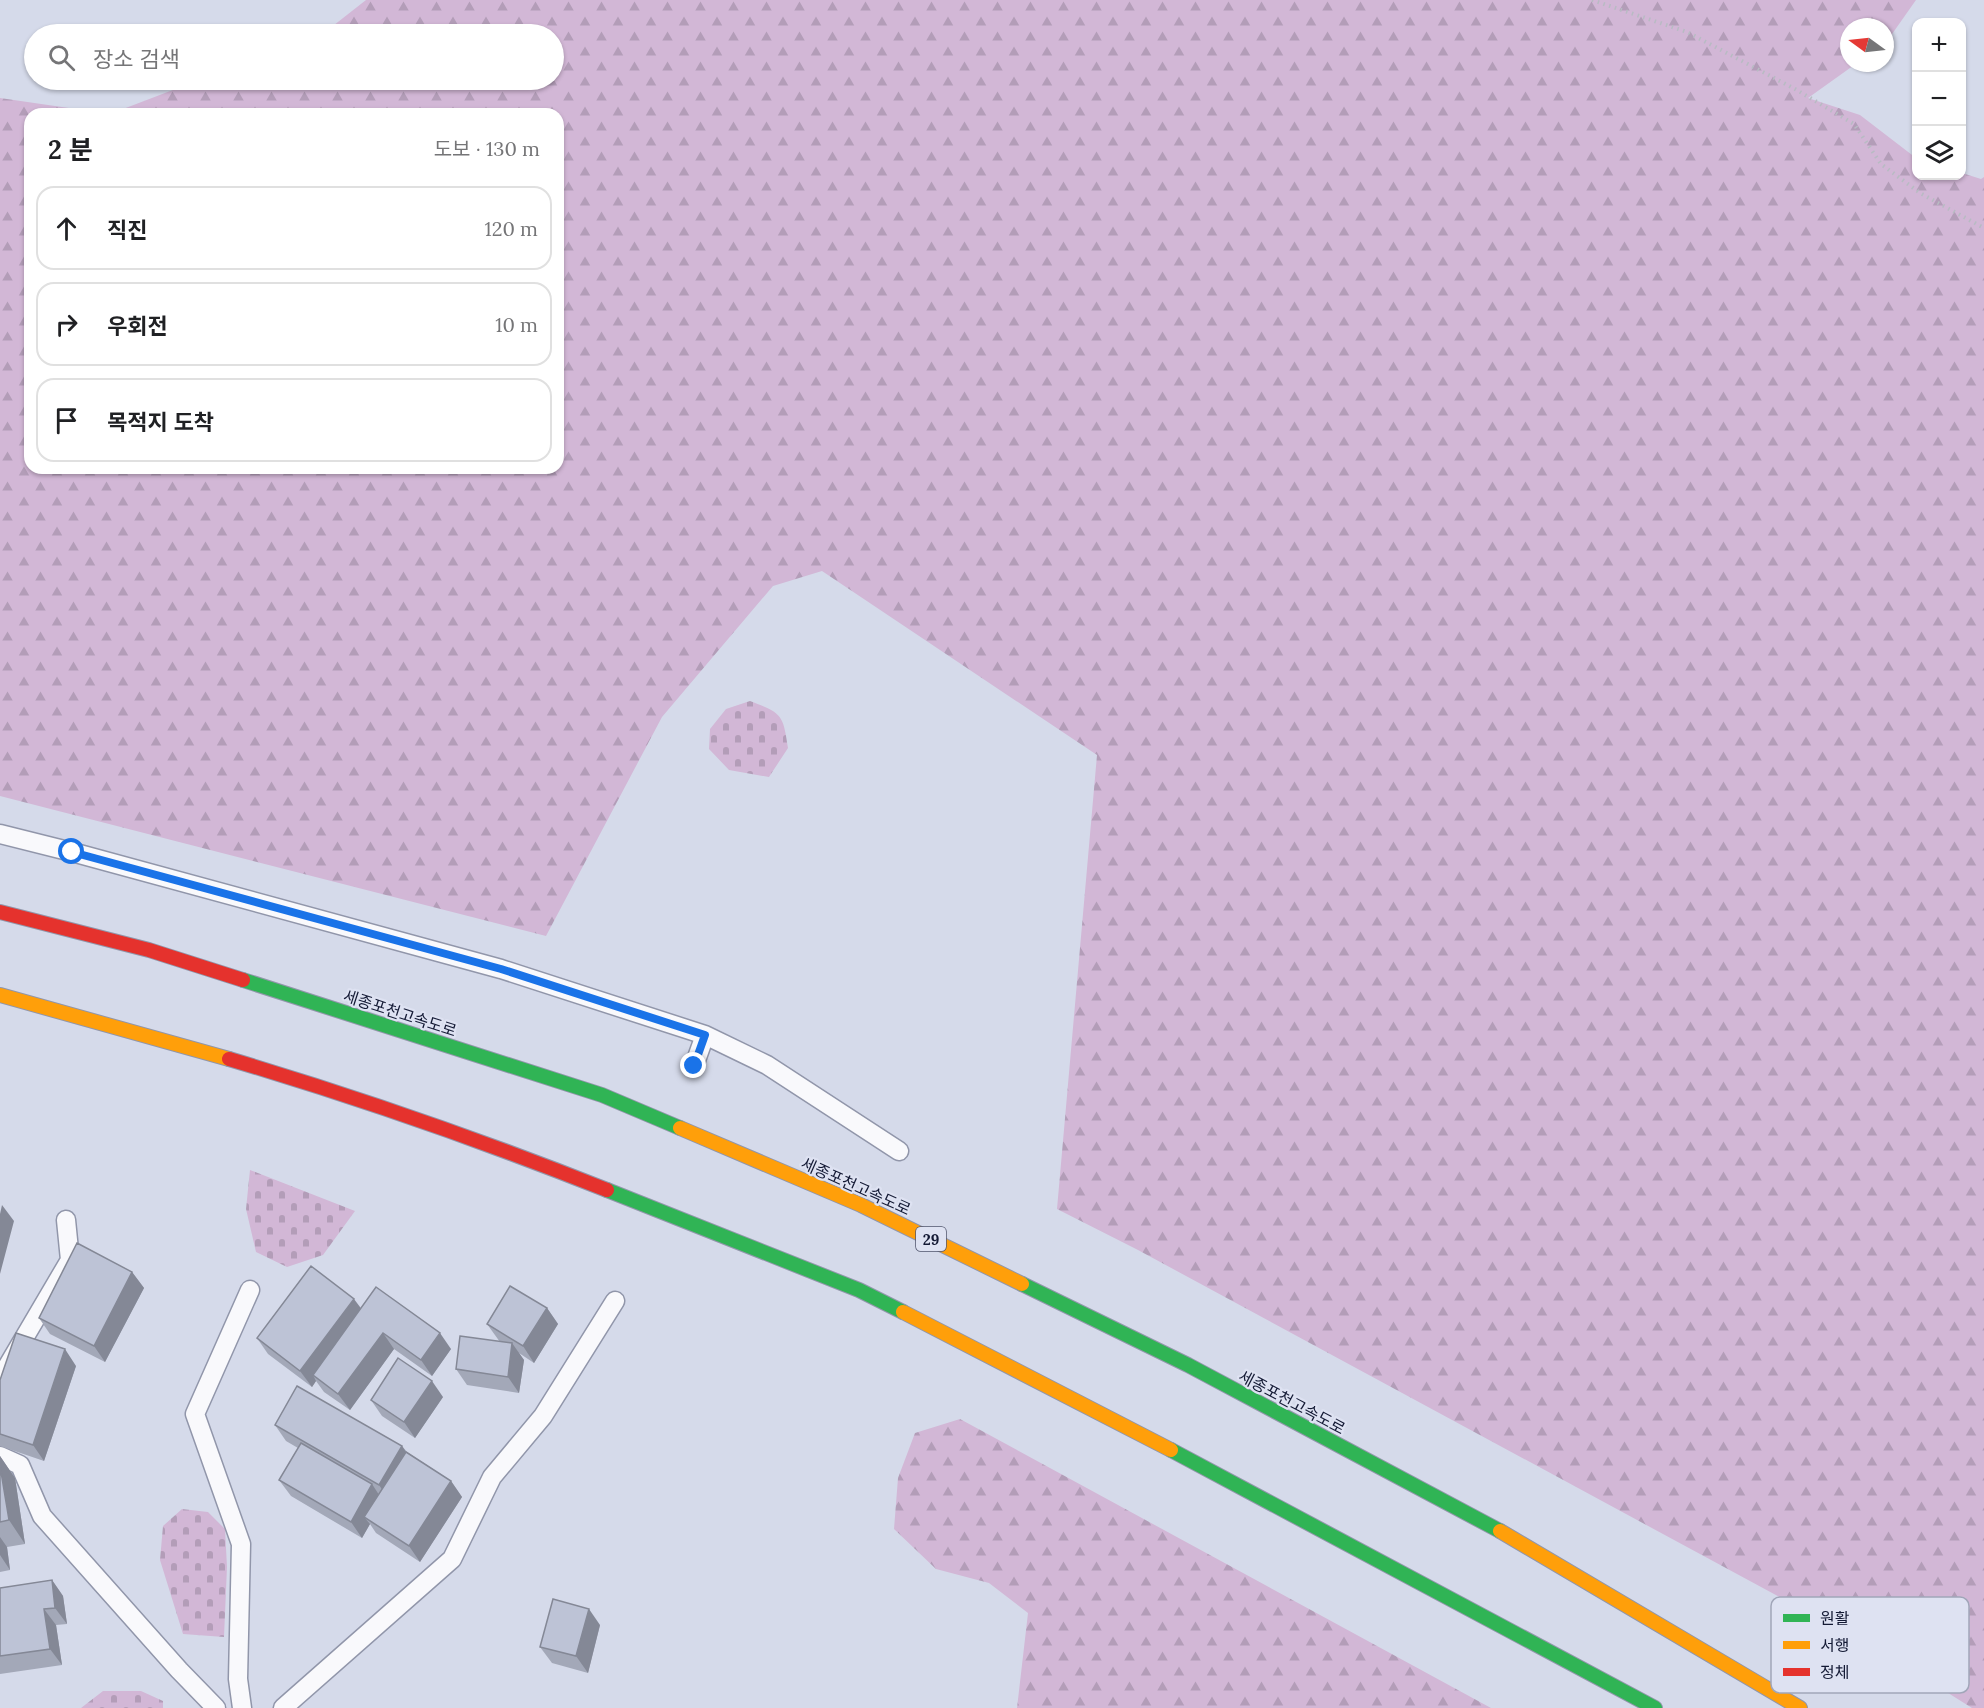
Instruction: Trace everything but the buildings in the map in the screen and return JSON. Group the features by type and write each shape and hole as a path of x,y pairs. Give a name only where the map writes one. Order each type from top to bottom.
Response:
{"highway":[{"name":"세종포천고속도로","path":"0,912 149,950 602,1095 861,1205 1188,1365 1469,1514 1771,1691"},
{"path":"0,995 331,1089 532,1160 859,1290 1245,1488 1655,1708"},
{"name":"세종포천고속도로","path":"1774,1693 1800,1708"}],"lane":[{"path":"0,834 501,969 705,1035 767,1065 899,1151"},
{"path":"694,1066 705,1035"},
{"path":"0,1379 70,1260 66,1220"},
{"path":"242,1708 238,1679 242,1544 195,1414 249,1290"},
{"path":"283,1708 452,1559 492,1476 543,1416 615,1301"},
{"path":"0,1456 20,1465 42,1516 179,1670 216,1708"}],"path":[{"path":"1592,0 1687,32 1795,89 1854,124 1881,164 1920,193 1984,228"}],"green space":[{"path":"366,0 1916,0 1894,31 1894,18 1840,18 1840,72 1844,72 1808,98 1860,115 1912,155 1912,180 1966,180 1966,174 1981,179 1984,177 1984,1708 1972,1708 1948,1693 1969,1693 1969,1597 1779,1597 1138,1250 1057,1209 1097,755 822,571 773,586 662,717 546,936 0,796 0,98 69,108 24,108 24,474 564,474 564,108 126,108 173,90 564,90 564,24 335,24"},
{"path":"750,701 775,712 784,728 788,748 769,777 729,770 709,749 710,729 726,709"},
{"path":"250,1170 355,1211 323,1255 287,1267 256,1252 246,1209"},
{"path":"960,1419 1491,1708 1017,1708 1028,1613 989,1583 936,1569 894,1529 898,1478 915,1433"},
{"path":"182,1509 208,1512 225,1529 227,1567 224,1637 183,1634 160,1560 163,1526"},
{"path":"103,1691 141,1691 163,1701 163,1708 81,1708"}],"traffic: fast":[{"path":"243,980 602,1095 680,1128"},
{"path":"607,1190 859,1290 903,1312"},
{"path":"1022,1284 1188,1365 1500,1531"},
{"path":"1171,1450 1655,1708"}],"traffic: slow":[{"path":"0,995 229,1059"},
{"path":"680,1128 861,1205 1022,1284"},
{"path":"903,1312 1171,1450"},
{"path":"1500,1531 1771,1691"},
{"path":"1775,1693 1800,1708"}],"traffic: jam":[{"path":"0,912 149,950 243,980"},
{"path":"229,1059 419,1120 607,1190"}],"route":[{"path":"72,852 501,969 705,1035 694,1066"}]}
